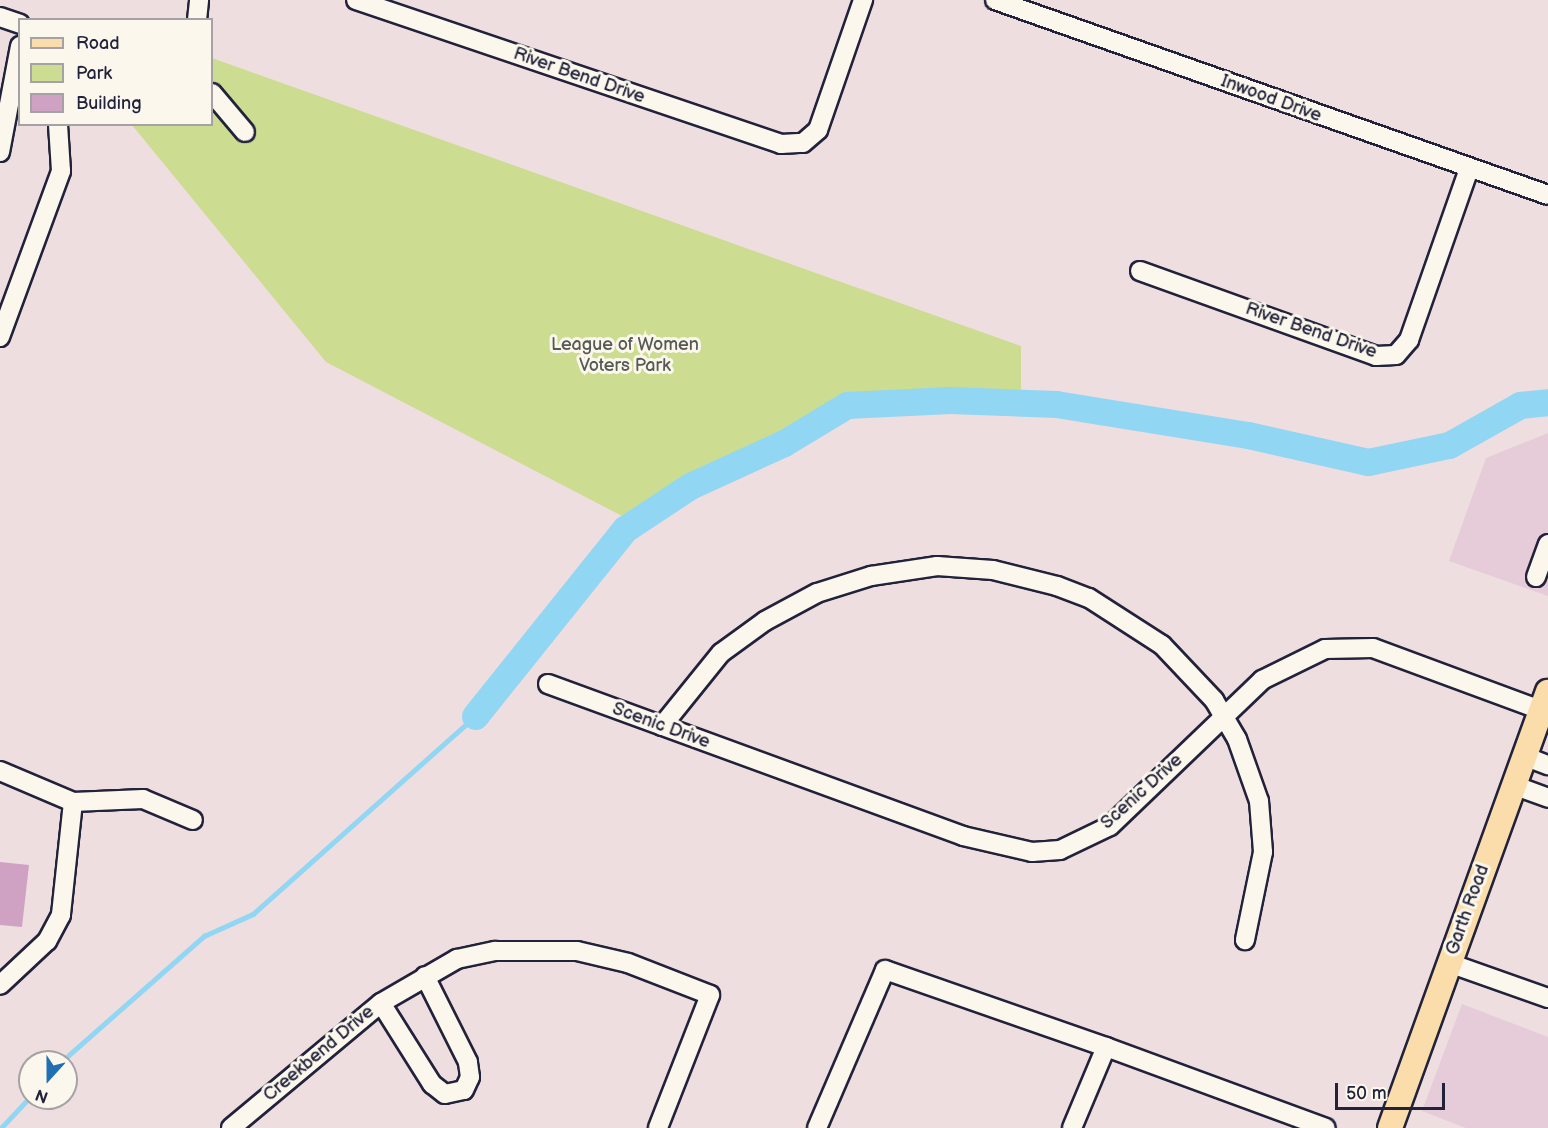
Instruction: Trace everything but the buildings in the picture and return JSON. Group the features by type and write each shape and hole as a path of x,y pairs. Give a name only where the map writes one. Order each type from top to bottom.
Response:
{"main road":[{"name":"Garth Road","path":"1390,1128 1513,785 1544,711"}],"street":[{"path":"197,18 200,0"},
{"name":"River Bend Drive","path":"356,0 781,144 803,143 818,130 863,0"},
{"name":"Inwood Drive","path":"995,0 1548,195"},
{"path":"0,16 18,23"},
{"path":"0,152 18,56"},
{"path":"213,94 245,132"},
{"path":"0,337 61,171 58,126"},
{"name":"River Bend Drive","path":"1140,271 1376,356 1396,355 1409,340 1469,169"},
{"path":"1536,577 1548,544"},
{"path":"662,726 722,653 790,606 871,576 937,566 1029,577 1089,598 1174,655 1224,717 1250,767 1261,820 1260,879 1245,940"},
{"name":"Scenic Drive","path":"548,684 963,836 1032,852 1060,850 1110,826 1280,667 1305,654 1349,646 1392,654 1544,711"},
{"path":"1524,756 1548,765"},
{"path":"0,771 73,802 143,799 193,820"},
{"path":"1513,785 1548,798"},
{"path":"0,985 47,941 61,915 73,802"},
{"name":"Creekbend Drive","path":"231,1128 381,1004 457,959 495,951 577,951 628,963 710,995 658,1128"},
{"path":"1449,963 1548,998"},
{"path":"817,1128 885,970 1106,1047 1326,1128"},
{"name":"Creekbend Drive","path":"381,1004 432,1084 445,1094 464,1090 470,1077 468,1062 425,976"},
{"path":"1072,1128 1106,1047"}],"shaded area":[{"path":"1548,433 1548,596 1449,561 1486,458"},
{"path":"1462,1004 1548,1037 1548,1128 1466,1128 1422,1111"}],"green space":[{"name":"League of Women Voters Park","path":"213,58 1021,346 1021,394 860,395 624,517 326,362 133,126 213,126"}],"waterway":[{"path":"475,716 625,529 690,486 784,443 847,405 950,400 1056,404 1248,435 1368,462 1449,445 1520,405 1548,402"},
{"path":"75,1050 204,936 253,914 475,716"},
{"path":"1,1128 18,1110"}]}
